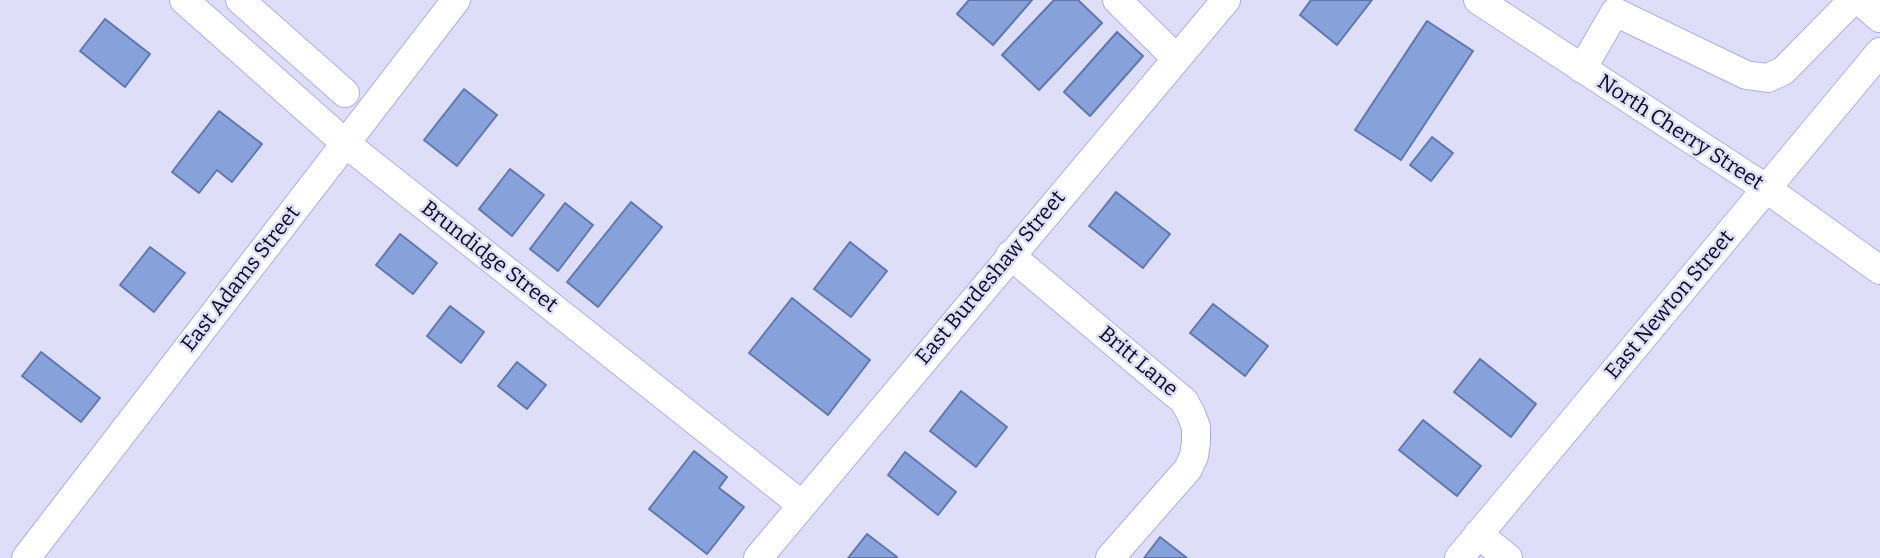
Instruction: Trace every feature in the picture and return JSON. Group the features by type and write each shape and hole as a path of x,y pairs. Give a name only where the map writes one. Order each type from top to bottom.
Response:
{"street":[{"name":"Brundidge Street","path":"184,0 345,143 802,505"},
{"name":"East Adams Street","path":"26,558 456,0"},
{"path":"1117,0 1176,58"},
{"name":"East Burdeshaw Street","path":"758,558 1226,0"},
{"name":"North Cherry Street","path":"1478,0 1767,189 1880,270"},
{"path":"1582,69 1615,12 1746,75 1768,78 1783,71 1853,0"},
{"path":"1859,0 1880,18"},
{"path":"228,39 251,4 345,93"},
{"name":"East Newton Street","path":"1458,558 1880,52"},
{"name":"Britt Lane","path":"1010,255 1173,392 1191,414 1196,428 1194,456 1188,469 1110,558"},
{"path":"1478,534 1508,558"}],"building":[{"path":"969,0 1032,0 993,45 957,14"},
{"path":"1054,0 1078,0 1102,23 1039,90 1002,55"},
{"path":"1311,0 1372,0 1337,45 1300,15"},
{"path":"105,19 150,54 125,87 80,51"},
{"path":"1427,21 1473,51 1401,160 1355,130"},
{"path":"1117,32 1143,56 1090,116 1064,92"},
{"path":"464,89 497,115 457,166 424,140"},
{"path":"219,111 262,144 232,182 217,170 199,193 172,172"},
{"path":"1432,137 1453,153 1431,181 1410,165"},
{"path":"510,169 544,195 512,236 479,209"},
{"path":"1116,192 1170,234 1143,268 1089,226"},
{"path":"631,202 662,227 598,307 567,282"},
{"path":"565,203 593,225 558,271 530,249"},
{"path":"400,234 437,263 413,294 376,265"},
{"path":"850,242 887,271 851,317 814,289"},
{"path":"150,247 185,273 154,312 120,285"},
{"path":"792,298 870,360 828,415 749,353"},
{"path":"1213,304 1268,346 1245,376 1190,333"},
{"path":"450,306 484,332 461,363 427,336"},
{"path":"41,352 100,398 81,422 22,376"},
{"path":"1480,359 1536,404 1511,437 1454,392"},
{"path":"517,362 546,385 527,409 498,386"},
{"path":"961,391 1007,427 976,467 930,431"},
{"path":"1423,420 1481,466 1457,496 1399,450"},
{"path":"694,451 727,477 719,488 744,507 707,554 649,509"},
{"path":"905,452 956,492 938,515 888,475"},
{"path":"867,534 897,557 848,558"},
{"path":"1160,537 1187,558 1144,558"}]}
